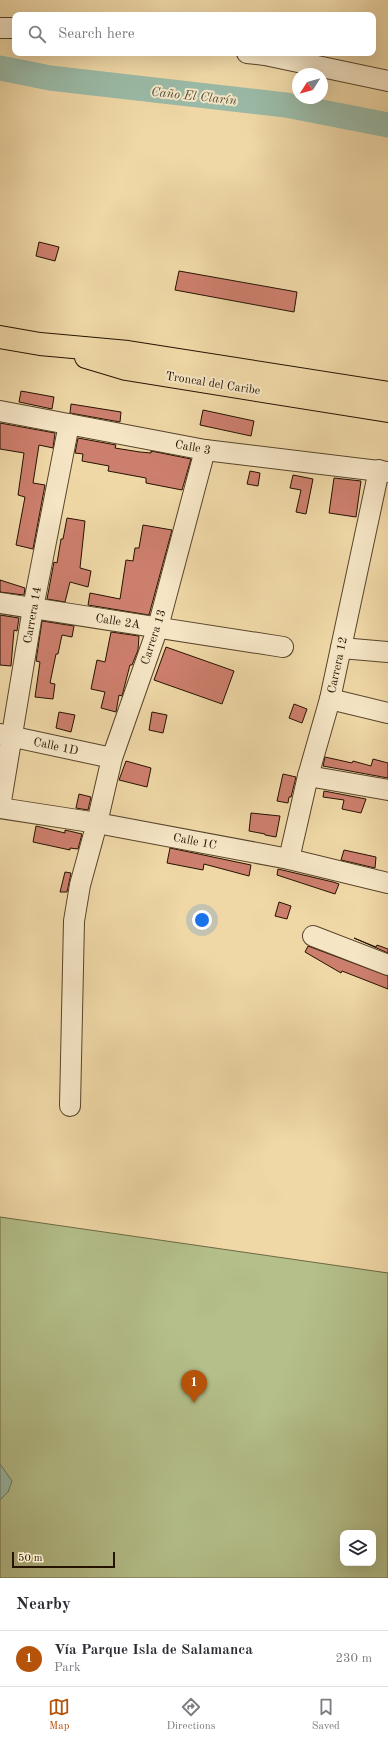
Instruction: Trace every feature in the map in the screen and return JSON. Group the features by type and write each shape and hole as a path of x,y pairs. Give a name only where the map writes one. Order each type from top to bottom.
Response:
{"highway":[{"name":"Troncal del Caribe","path":"0,338 40,344 128,352 388,393"},
{"name":"Troncal del Caribe","path":"40,344 126,369 388,411"}],"street":[{"path":"0,28 12,28"},
{"path":"270,56 388,81"},
{"name":"Calle 3","path":"0,411 205,450 383,471"},
{"name":"Carrera 14","path":"0,807 6,735 69,424"},
{"name":"Carrera 13","path":"70,1106 75,911 80,885 112,758 158,627 205,450"},
{"name":"Carrera 12","path":"289,859 308,776 330,699 383,471"},
{"name":"Calle 2A","path":"0,603 283,647"},
{"path":"341,648 388,652"},
{"path":"330,699 388,713"},
{"name":"Calle 1D","path":"6,735 112,758"},
{"path":"308,776 388,790"},
{"name":"Calle 1C","path":"0,807 97,822 289,859 388,883"},
{"path":"314,936 388,965"}],"green space":[{"path":"0,1217 388,1273 388,1578 0,1578"}],"shaded area":[{"path":"0,1464 12,1481 8,1492 0,1500"}],"building":[{"path":"39,242 59,247 55,261 36,256"},
{"path":"179,271 297,292 294,312 175,290"},
{"path":"21,391 54,397 52,409 19,402"},
{"path":"71,404 121,412 120,422 70,413"},
{"path":"203,410 254,421 251,436 200,425"},
{"path":"0,423 55,433 53,448 39,445 33,483 45,485 33,549 16,545 25,497 18,495 24,453 0,449"},
{"path":"78,438 116,445 115,448 151,453 151,451 191,459 182,490 146,483 146,478 108,471 109,466 82,461 83,454 75,453"},
{"path":"250,471 260,473 258,486 247,484"},
{"path":"293,475 313,479 306,514 296,512 301,490 290,488"},
{"path":"334,478 361,481 356,517 329,513"},
{"path":"67,518 85,521 80,568 91,571 88,587 70,582 65,602 47,599 54,562 57,563 61,539 63,539"},
{"path":"143,525 172,530 149,615 88,605 90,593 120,599 126,560 133,561 135,548 139,548"},
{"path":"0,580 25,588 24,595 0,592"},
{"path":"0,615 19,618 17,631 14,630 11,666 0,665"},
{"path":"42,621 74,626 72,637 62,635 58,654 56,654 50,683 55,684 53,699 35,697 40,662 36,661"},
{"path":"111,632 139,636 138,650 132,665 130,665 122,696 119,695 116,712 101,708 105,692 91,689 97,660 105,662"},
{"path":"166,647 234,671 222,704 154,680"},
{"path":"294,704 307,709 302,723 289,718"},
{"path":"59,712 75,715 71,732 56,728"},
{"path":"152,712 167,715 163,733 149,730"},
{"path":"325,757 352,763 353,761 371,766 373,759 388,763 388,778 323,766"},
{"path":"126,761 151,768 147,787 119,780"},
{"path":"283,774 296,777 288,803 277,801"},
{"path":"324,791 366,799 361,813 342,809 344,800 323,797"},
{"path":"79,794 91,797 88,810 76,808"},
{"path":"251,813 280,816 276,837 249,831"},
{"path":"36,826 65,833 65,830 82,834 78,849 70,848 70,850 33,842"},
{"path":"170,848 251,865 249,876 204,864 203,870 167,863"},
{"path":"344,850 376,857 375,868 341,860"},
{"path":"278,869 339,884 335,894 277,875"},
{"path":"65,872 71,873 67,892 60,892"},
{"path":"279,902 291,906 287,919 275,916"},
{"path":"354,938 376,947 377,945 388,949 388,953"},
{"path":"308,946 388,976 388,989 342,971 341,973 305,952"}],"waterway":[{"name":"Caño El Clarín","path":"0,68 50,78 286,105 388,125"}],"place":[{"name":"Vía Parque Isla de Salamanca","path":"194,1403"}]}
